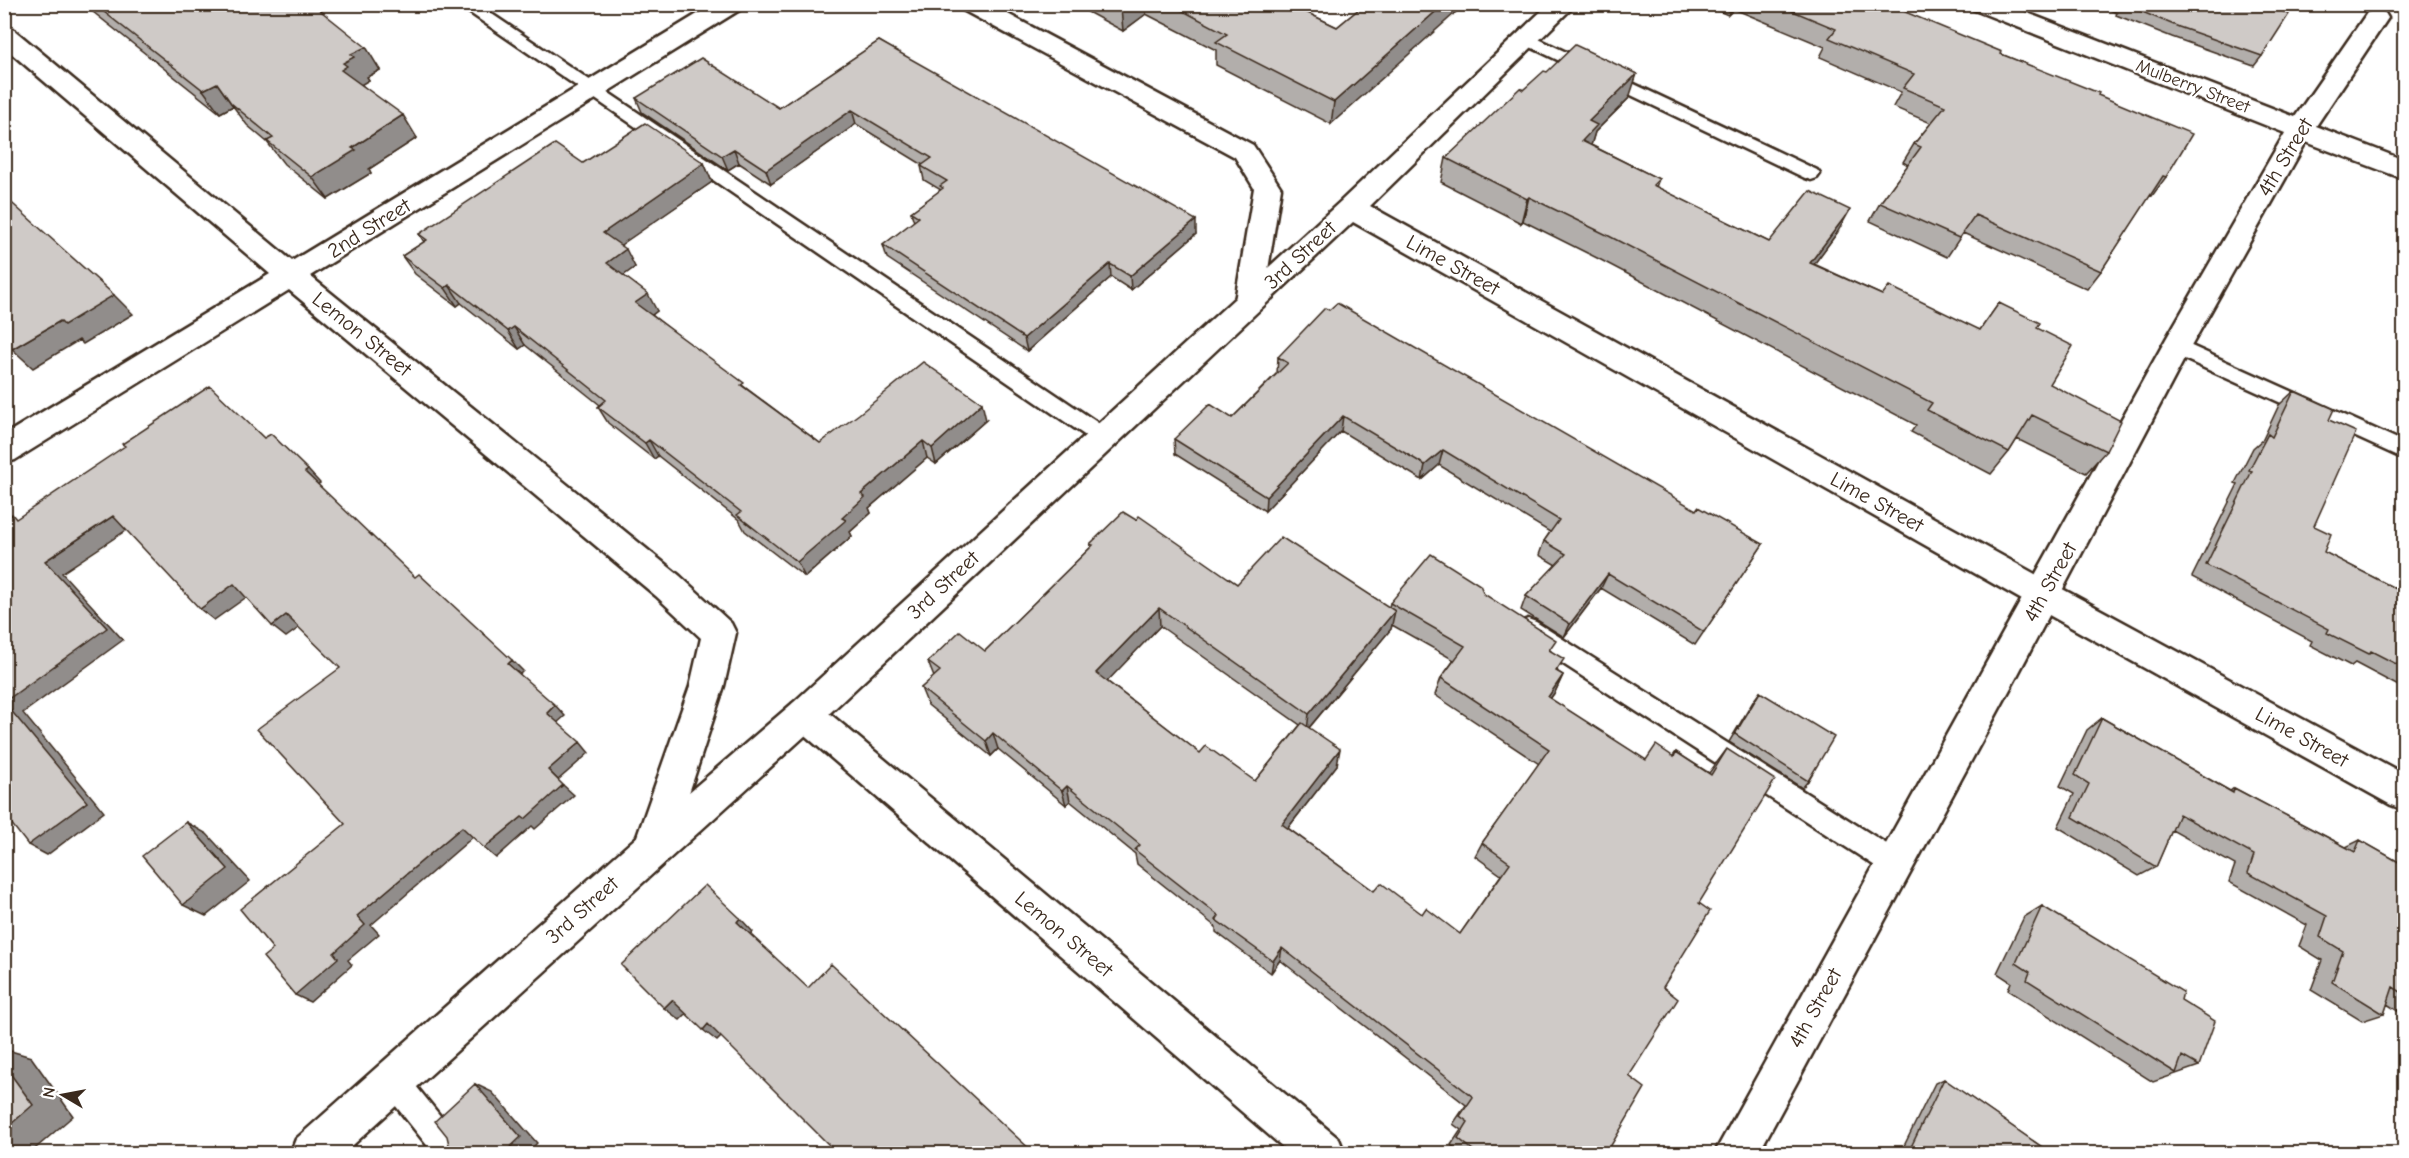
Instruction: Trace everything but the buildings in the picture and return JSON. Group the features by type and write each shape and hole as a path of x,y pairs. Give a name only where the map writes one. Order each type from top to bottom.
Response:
{"street":[{"name":"2nd Street","path":"4,451 732,4"},
{"path":"969,4 1002,11 1244,151 1268,188 1249,301"},
{"name":"3rd Street","path":"311,1154 805,714 1351,208 1564,4"},
{"name":"Mulberry Street","path":"1981,4 2404,170"},
{"name":"4th Street","path":"1735,1154 2043,595 2176,347 2301,128 2376,18"},
{"name":"Lemon Street","path":"4,34 291,276 668,586 719,633 707,686 652,848"},
{"name":"Lime Street","path":"1351,208 2043,595 2404,793"},
{"name":"Lemon Street","path":"805,714 1324,1154"}],"lane":[{"path":"465,4 1103,437"},
{"path":"1528,39 1811,174"},
{"path":"2176,347 2404,451"},
{"path":"1507,615 1895,864"},
{"path":"393,1080 453,1154"}]}
